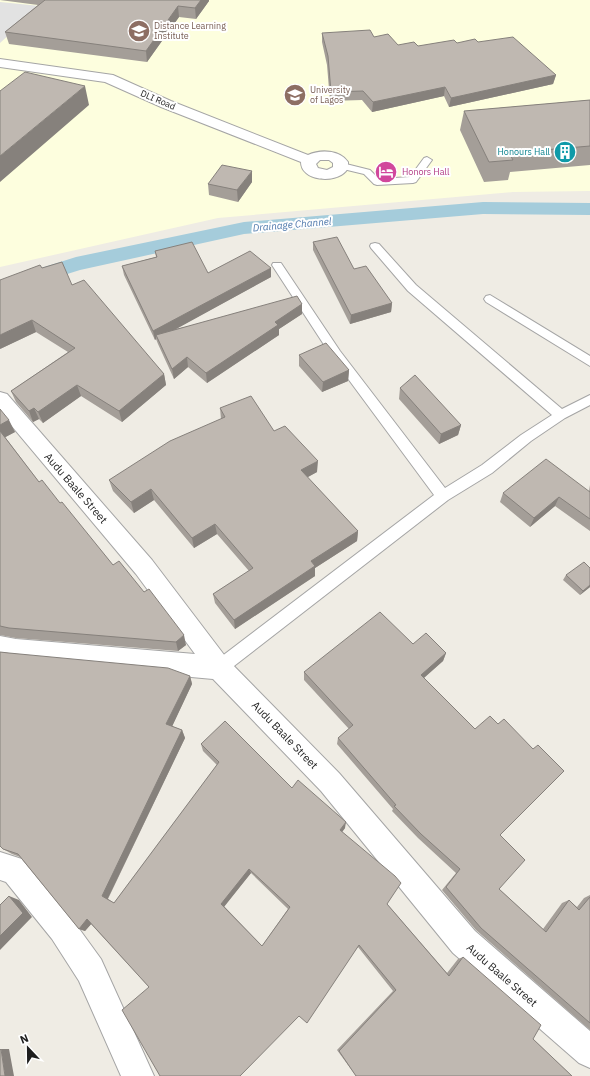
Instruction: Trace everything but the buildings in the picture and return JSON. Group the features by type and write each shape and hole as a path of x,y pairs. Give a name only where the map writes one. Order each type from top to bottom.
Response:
{"street":[{"name":"DLI Road","path":"0,63 108,78 166,104 309,160 317,156 329,156 338,159 342,166"},
{"name":"Audu Baale Street","path":"0,399 144,567 219,668 330,782 464,942 590,1052"},
{"path":"0,647 16,650 219,668"},
{"path":"0,866 15,870 62,929 86,964 138,1076"}],"lane":[{"path":"342,166 366,172 377,182 399,181 413,180 427,160"},
{"path":"375,246 412,288 561,415"},
{"path":"277,265 303,308 360,391 444,496"},
{"path":"490,299 590,362"},
{"path":"219,668 444,496 486,469 526,438 561,415 590,400"}],"shaded area":[{"name":"University of Lagos","path":"0,0 590,0 590,191 513,192 218,218 0,267"},
{"path":"0,2 40,6 0,43"}],"waterway":[{"name":"Drainage Channel","path":"0,288 76,264 244,228 483,208 590,209"}],"place":[{"name":"Distance Learning Institute","path":"139,31"},
{"name":"University of Lagos","path":"295,95"},
{"name":"Honours Hall","path":"565,152"},
{"name":"Honors Hall","path":"386,172"}]}
